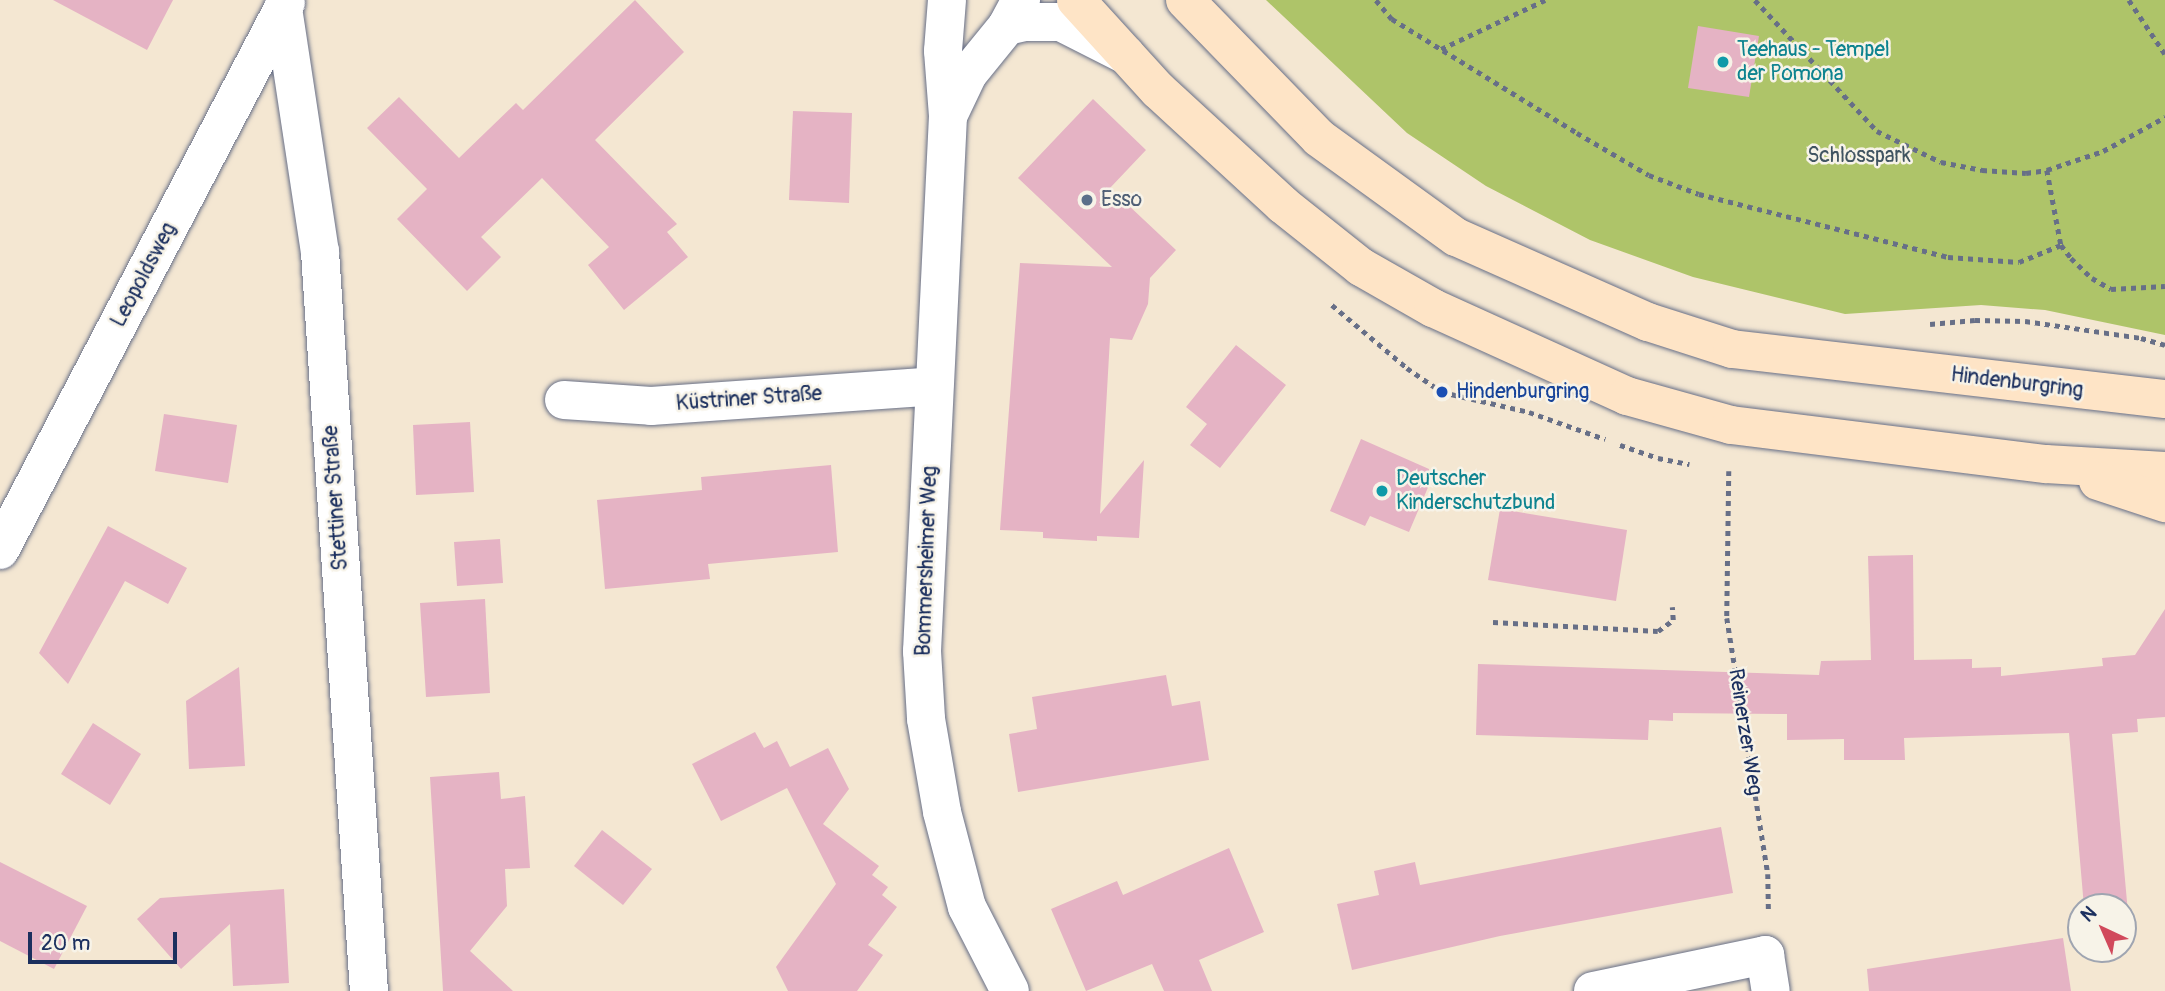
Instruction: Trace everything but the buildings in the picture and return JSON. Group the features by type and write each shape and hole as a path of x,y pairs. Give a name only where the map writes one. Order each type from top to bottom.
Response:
{"street":[{"name":"Bommersheimer Weg","path":"947,0 943,51 948,116 922,651 926,719 942,812 967,907 1010,991"},
{"name":"Bommersheimer Weg","path":"943,51 956,17 968,0"},
{"path":"1076,0 1158,90 1283,205 1361,267 1433,308 1627,396 1731,425 2046,464 2165,471"},
{"name":"Hindenburgring","path":"1185,0 1319,138 1456,237 1648,322 1732,349 2165,399"},
{"name":"Leopoldsweg","path":"0,550 285,4"},
{"name":"Stettiner Straße","path":"285,4 320,252 369,991"},
{"name":"Bommersheimer Weg","path":"948,116 968,74 1014,13 1024,22 1061,22 1126,55"},
{"name":"Küstriner Straße","path":"564,400 651,406 934,386"},
{"path":"2046,464 2165,503"},
{"path":"1593,991 1768,973"}],"path":[{"path":"1376,0 1392,19 1440,50 1649,174 1699,194 1948,257 2019,262 2061,245"},
{"path":"1440,50 1545,0"},
{"path":"1755,0 1877,131 1941,162 1982,170 2026,173 2047,170 2103,151 2165,117"},
{"path":"2129,0 2165,54"},
{"path":"2047,170 2061,245 2092,278 2111,289 2165,286"},
{"path":"1925,324 1975,320 2025,321 2141,338 2165,345"},
{"name":"Reinerzer Weg","path":"1729,471 1727,618 1768,874 1768,973"},
{"path":"1493,622 1658,631 1673,620 1672,607"}],"green space":[{"name":"Schlosspark","path":"1266,0 2165,0 2165,335 2045,310 1981,305 1845,314 1693,277 1590,240 1486,186 1407,133"}],"place":[{"name":"Teehaus - Tempel der Pomona","path":"1723,62"},
{"name":"Esso","path":"1087,200"},
{"name":"Hindenburgring","path":"1442,392"},
{"name":"Deutscher Kinderschutzbund","path":"1382,491"}]}
